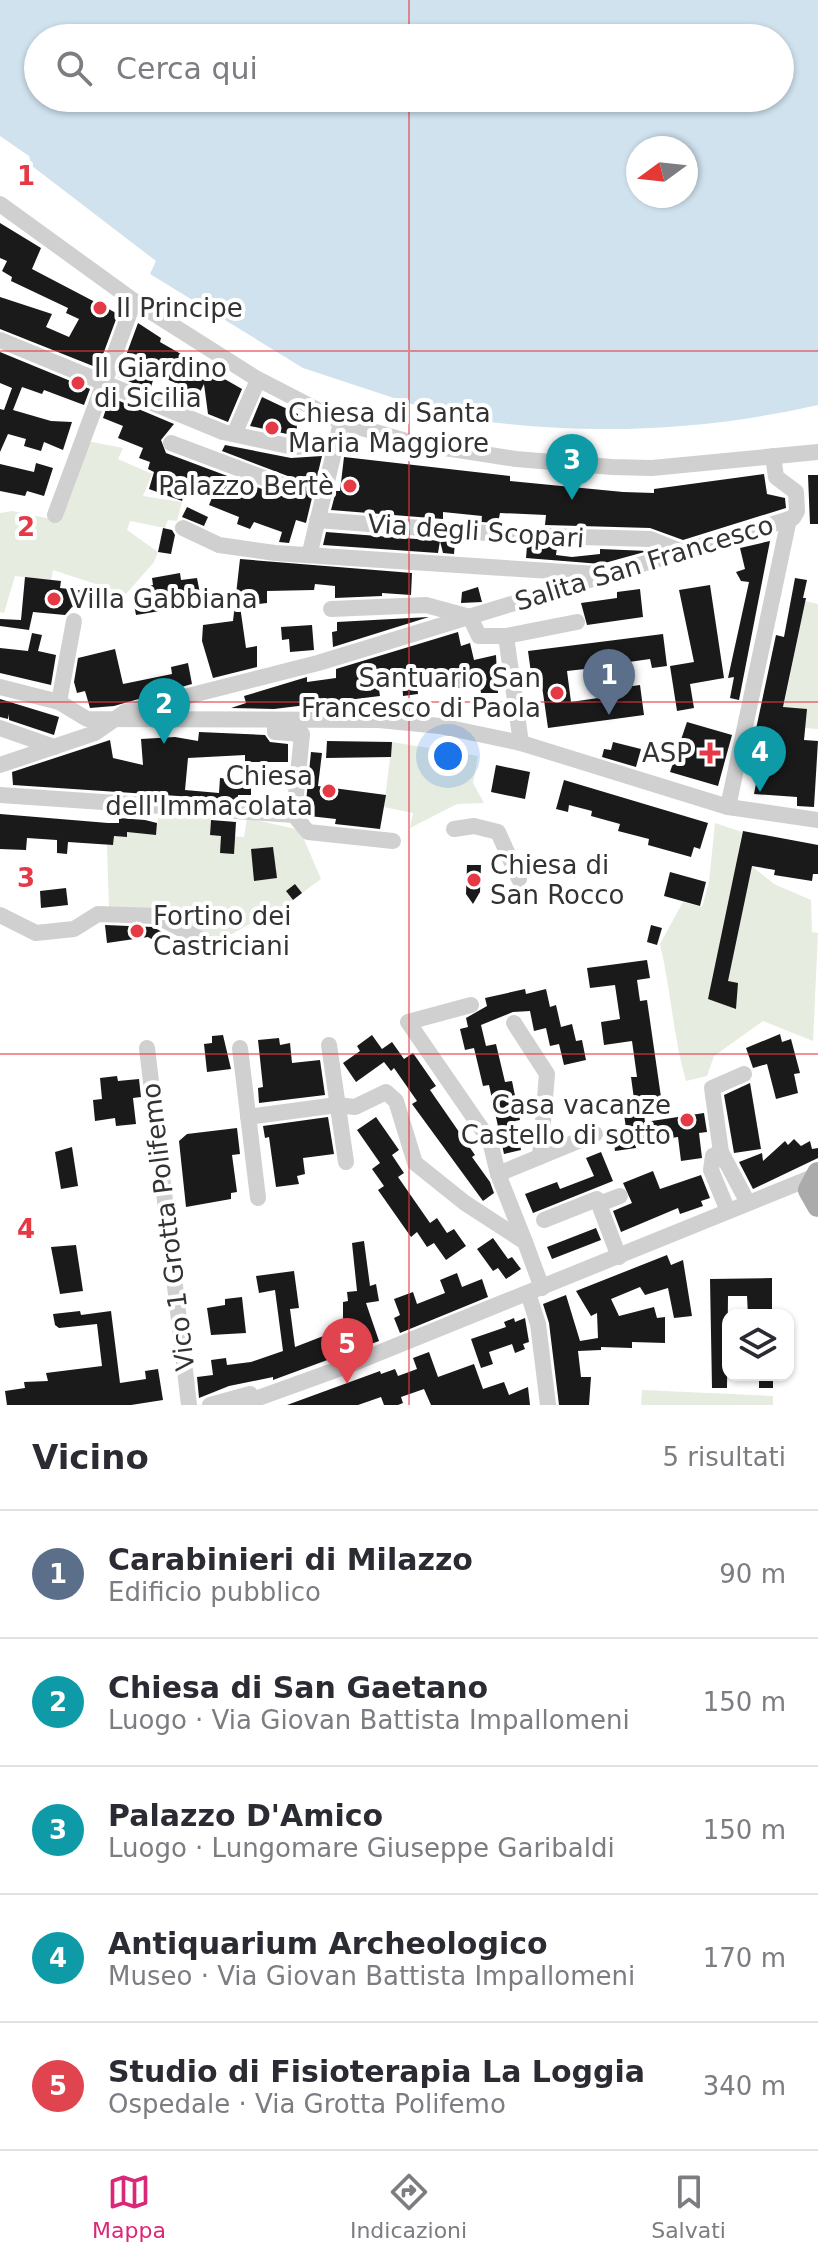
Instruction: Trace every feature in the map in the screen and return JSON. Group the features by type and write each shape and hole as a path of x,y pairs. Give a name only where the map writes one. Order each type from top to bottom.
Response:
{"main road":[{"path":"816,1175 809,1190 816,1205"}],"street":[{"path":"0,204 134,301 258,380 341,422 413,443 516,459 612,467 652,468 818,452"},
{"path":"55,515 134,301"},
{"path":"0,340 105,379 234,435 293,447 336,444"},
{"path":"236,430 258,380"},
{"path":"310,552 341,422"},
{"path":"171,443 285,486"},
{"name":"Salita San Francesco","path":"2,765 95,733 125,712 212,692 789,519 797,511 796,492 776,477 773,456"},
{"path":"728,807 789,519"},
{"name":"Via degli Scopari","path":"317,520 512,535 650,539 680,551"},
{"path":"183,528 219,545 333,557 606,575"},
{"path":"331,609 426,605 470,617 479,636 506,636 577,622"},
{"path":"59,702 74,621"},
{"path":"506,636 521,743"},
{"path":"0,687 59,702 87,719 379,720 440,726 521,743 728,807 818,820"},
{"path":"275,721 275,732 302,734 294,815 308,832 393,841"},
{"path":"0,728 54,747"},
{"path":"2,765 3,795 294,815"},
{"path":"454,829 474,826 498,832 519,879"},
{"path":"0,915 36,933 74,929 103,913 156,916 206,942"},
{"path":"471,1005 408,1022 490,1141 498,1174 525,1242 535,1290 548,1405"},
{"path":"514,1023 547,1074 540,1157"},
{"path":"329,1045 346,1162"},
{"name":"Vico 1 Grotta Polifemo","path":"147,1048 189,1405"},
{"path":"240,1048 258,1198"},
{"path":"744,1074 712,1088 721,1152 748,1203"},
{"path":"248,1117 337,1105 355,1107 386,1092 396,1101 415,1163 465,1203 525,1242"},
{"path":"498,1174 595,1134"},
{"path":"721,1152 713,1156 711,1170 728,1211"},
{"path":"239,1405 344,1367 816,1175"},
{"path":"783,1190 816,1205"},
{"path":"599,1204 620,1196"},
{"path":"544,1220 597,1199 619,1257"},
{"path":"210,1405 344,1367"}],"shaded area":[{"path":"87,441 123,448 118,459 152,474 143,496 182,502 177,521 168,520 165,528 130,521 127,530 158,552 154,562 126,594 53,570 51,580 15,576 4,613 0,612 0,513 12,511 56,520"},
{"path":"805,601 818,604 818,729 780,726"},
{"path":"392,742 478,756 473,783 484,803 457,804 410,828 413,813 384,807"},
{"path":"159,810 211,814 210,835 244,837 247,818 300,830 321,879 302,893 295,884 286,891 293,900 232,934 215,939 109,909 107,845 113,845 114,836 127,837 127,832 156,835"},
{"path":"715,823 742,832 738,855 774,884 811,900 812,932 818,933 813,1041 763,1021 714,1056 707,1076 686,1081 660,944 683,902 702,907 709,882"},
{"path":"642,1390 773,1396 773,1405 641,1405"}],"water":[{"path":"0,0 818,0 818,405 719,422 620,429 521,425 421,411 418,406 303,368 150,274 156,261 32,166 29,156 0,136"}],"building":[{"path":"0,223 41,248 32,269 118,314 98,368 0,329 0,297 52,314 46,327 69,337 79,319 66,313 68,308 11,281 12,277 2,271 7,261 0,258"},
{"path":"138,323 161,338 160,342 242,389 228,422 208,414 204,384 194,404 173,395 178,384 155,374 150,390 118,377"},
{"path":"0,352 90,389 84,405 44,390 42,394 22,387 13,410 51,421 72,422 63,450 44,442 41,451 24,446 26,439 8,434 0,452 0,409 4,410 12,388 0,383"},
{"path":"110,397 174,424 161,440 166,453 281,496 295,491 293,478 222,451 225,445 291,458 322,456 306,523 296,520 289,543 279,542 282,532 254,522 250,529 237,524 239,517 209,505 214,493 188,482 182,501 149,489 154,472 148,469 150,462 139,458 143,448 118,438 123,426 103,418"},
{"name":"Chiesa di Santa Maria Maggiore","path":"262,397 298,414 296,436 250,426"},
{"path":"344,457 510,476 510,481 623,492 654,493 654,489 764,474 767,494 785,498 786,508 683,540 650,528 545,525 546,515 500,513 498,523 481,522 482,516 443,512 443,519 331,510 336,491 340,491"},
{"path":"36,463 53,468 44,496 27,491 25,496 0,491 0,464 34,472"},
{"path":"808,475 818,475 818,524 810,524"},
{"path":"187,507 208,517 204,526 182,517"},
{"path":"163,528 172,530 175,535 171,554 158,552"},
{"path":"326,532 455,542 454,554 443,553 440,541 438,553 323,545"},
{"path":"770,541 739,700 730,698 734,677 728,678 749,582 741,581 736,572 745,569 740,548"},
{"path":"527,546 557,547 556,555 572,557 600,554 600,549 648,551 601,564 526,558"},
{"path":"240,559 412,573 411,595 382,593 382,596 335,598 335,586 315,584 314,590 267,591 267,603 240,606 246,648 257,646 257,667 213,678 202,641 203,625 233,621"},
{"path":"180,573 181,580 197,578 202,604 136,615 134,604 143,603 142,595 148,594 146,586 153,585 152,578"},
{"name":"Villa Gabbiana","path":"25,577 61,581 60,588 86,591 84,609 72,607 65,615 33,612 29,630 0,626 0,619 21,620"},
{"path":"795,578 807,580 803,598 806,598 783,707 807,709 804,740 818,741 814,807 797,806 797,797 754,794 766,731 756,729 776,635 784,637"},
{"path":"710,585 724,678 690,684 694,708 677,711 670,666 694,662 679,590"},
{"path":"478,587 482,602 461,603 462,592"},
{"path":"640,589 643,617 587,625 581,603 617,598 617,592"},
{"path":"429,617 333,647 332,632 337,631 337,622"},
{"path":"312,625 314,650 290,652 289,639 282,640 281,627"},
{"path":"458,632 461,646 470,643 474,660 496,655 498,693 481,693 480,687 437,689 434,670 416,674 418,694 403,696 402,679 378,683 380,696 274,709 231,708 246,703 244,696 307,677 307,682 336,678 336,669"},
{"path":"32,633 42,635 38,651 56,655 51,685 0,673 0,648 28,651"},
{"path":"663,634 667,666 652,668 650,659 615,664 618,688 640,685 644,715 548,728 540,672 531,673 528,651","holes":["594,668 598,698 571,702 567,671"]},
{"path":"115,649 123,684 172,674 171,667 188,663 192,684 114,706 90,708 85,691 77,693 74,682 78,658"},
{"path":"0,699 59,717 54,735 9,720 9,714 8,719 0,717"},
{"name":"ASP","path":"687,722 732,735 718,786 670,772"},
{"path":"199,732 265,735 270,742 288,744 288,762 245,762 245,755 188,758 185,790 219,793 220,778 251,781 251,795 238,795 238,800 13,785 12,772 110,740 113,758 143,765 141,739 175,737 198,741"},
{"path":"327,741 392,742 391,757 326,758"},
{"path":"613,742 641,749 636,767 602,757 604,749 611,750"},
{"name":"Chiesa dell'Immacolata","path":"311,752 322,753 318,786 386,795 380,829 335,824 336,819 309,816 305,812"},
{"path":"496,765 530,772 525,799 491,792"},
{"path":"564,780 708,823 700,849 694,847 691,857 648,845 649,839 618,831 620,824 591,816 592,811 569,805 568,812 556,809"},
{"path":"0,814 108,823 119,823 119,818 145,820 157,823 156,835 127,832 127,837 114,836 113,845 68,842 67,854 57,853 57,840 27,838 26,850 0,849"},
{"path":"211,820 236,822 234,854 220,853 221,836 210,835"},
{"path":"743,831 818,845 818,874 813,874 812,881 774,875 775,870 752,866 728,981 738,983 736,1009 708,999"},
{"path":"273,847 277,878 254,881 251,849"},
{"name":"Chiesa di San Rocco","path":"467,865 481,865 480,892 473,904 466,894"},
{"path":"670,872 706,882 700,906 664,896"},
{"path":"295,884 302,893 293,900 286,891"},
{"path":"66,888 68,905 41,908 40,891"},
{"name":"Fortino dei Castriciani","path":"105,925 153,927 166,934 160,944 148,937 107,943"},
{"path":"651,925 662,928 657,945 647,942"},
{"path":"647,960 650,978 637,980 640,1001 647,1000 661,1097 642,1099 645,1122 704,1113 707,1132 699,1133 702,1158 681,1161 678,1137 635,1143 636,1148 615,1151 612,1130 626,1128 622,1101 634,1099 631,1077 637,1077 632,1041 604,1045 601,1022 620,1019 615,985 590,988 587,968"},
{"path":"525,989 526,994 546,989 550,1007 556,1005 561,1027 572,1024 576,1041 582,1040 586,1060 564,1065 559,1044 550,1046 546,1028 534,1031 530,1011 513,1012 481,1025 486,1046 496,1044 505,1082 512,1081 520,1120 515,1121 521,1150 504,1154 489,1085 483,1086 474,1048 465,1050 460,1029 468,1027 466,1018 487,1006 485,998"},
{"path":"780,1034 782,1042 791,1039 800,1073 794,1074 798,1093 776,1099 767,1064 753,1068 746,1048"},
{"path":"223,1035 231,1069 207,1072 204,1044 212,1043 212,1036"},
{"path":"372,1035 382,1049 392,1042 404,1059 413,1053 436,1086 430,1090 490,1182 494,1193 483,1201 412,1104 417,1101 394,1068 391,1071 384,1062 356,1082 343,1063 360,1051 357,1046"},
{"path":"279,1038 280,1045 290,1043 292,1063 320,1060 325,1095 259,1103 258,1088 263,1087 258,1040"},
{"path":"117,1076 118,1081 139,1079 141,1097 133,1098 136,1124 116,1126 115,1118 95,1121 93,1100 102,1099 100,1078"},
{"path":"750,1083 761,1149 734,1153 724,1095"},
{"path":"328,1117 334,1154 303,1158 305,1174 297,1176 299,1184 276,1187 269,1137 265,1138 263,1126"},
{"path":"376,1117 399,1150 392,1155 404,1173 398,1177 430,1223 437,1218 447,1233 454,1229 466,1246 446,1260 434,1243 427,1247 417,1232 411,1237 378,1190 384,1186 372,1169 380,1163 357,1130"},
{"path":"237,1128 240,1154 232,1155 237,1192 231,1193 231,1199 186,1207 179,1141 187,1134"},
{"path":"794,1139 801,1146 810,1141 812,1149 818,1148 818,1158 753,1189 739,1162 762,1153 763,1161 785,1141 788,1145"},
{"path":"72,1147 78,1186 61,1189 55,1152"},
{"path":"601,1152 613,1181 533,1213 525,1194 557,1182 560,1189 594,1176 586,1158"},
{"path":"653,1171 660,1189 701,1175 710,1198 701,1201 703,1206 680,1214 678,1208 621,1232 613,1211 632,1203 623,1183"},
{"path":"596,1228 601,1240 552,1259 547,1247"},
{"path":"493,1238 508,1259 512,1257 521,1269 506,1279 498,1268 493,1271 477,1249"},
{"path":"364,1241 370,1286 376,1284 379,1301 366,1303 379,1341 273,1380 273,1377 229,1386 199,1398 197,1377 213,1375 211,1360 226,1358 227,1365 251,1362 283,1351 275,1290 259,1293 256,1276 294,1271 299,1308 290,1309 295,1347 326,1335 330,1346 350,1336 343,1318 343,1302 348,1301 347,1292 357,1291 352,1243"},
{"path":"76,1245 83,1291 60,1294 51,1247"},
{"path":"667,1255 671,1265 683,1260 692,1316 674,1318 668,1288 645,1295 640,1287 611,1299 619,1316 654,1307 657,1318 665,1317 665,1343 632,1342 632,1348 601,1347 601,1350 578,1351 581,1377 591,1377 589,1405 559,1405 549,1323 543,1304 566,1295 580,1341 598,1338 597,1313 591,1316 576,1291"},
{"path":"457,1273 462,1287 482,1279 488,1297 400,1333 394,1318 400,1315 394,1299 413,1292 417,1304 445,1293 440,1280"},
{"path":"772,1278 772,1309 748,1309 747,1296 728,1296 728,1309 722,1309 722,1381 727,1381 727,1388 712,1388 710,1279"},
{"path":"242,1297 246,1333 211,1335 207,1308 225,1305 225,1299"},
{"path":"80,1311 81,1315 111,1311 120,1383 146,1379 145,1371 158,1369 163,1400 131,1405 7,1405 5,1391 25,1388 24,1382 48,1381 46,1373 102,1366 97,1324 59,1328 55,1325 53,1314"},
{"path":"514,1318 515,1322 525,1318 529,1342 523,1344 525,1349 515,1353 512,1344 489,1352 493,1364 481,1368 471,1339 506,1327 504,1322"},
{"path":"429,1352 438,1377 474,1364 483,1389 504,1382 509,1395 528,1387 530,1405 431,1405 424,1389 401,1397 403,1403 398,1405 384,1405 381,1397 358,1405 287,1405 380,1371 381,1374 395,1369 398,1376 417,1369 413,1358"},
{"path":"759,1381 773,1381 773,1388 759,1388"}],"place":[{"name":"Il Principe","path":"100,308"},
{"name":"Il Giardino di Sicilia","path":"78,383"},
{"name":"Chiesa di Santa Maria Maggiore","path":"272,428"},
{"name":"Palazzo Bertè","path":"350,486"},
{"name":"Palazzo D'Amico","path":"572,500"},
{"name":"Villa Gabbiana","path":"54,599"},
{"name":"Santuario San Francesco di Paola","path":"557,693"},
{"name":"Carabinieri di Milazzo","path":"609,715"},
{"name":"Chiesa di San Gaetano","path":"164,744"},
{"name":"ASP","path":"710,753"},
{"name":"Chiesa dell'Immacolata","path":"329,791"},
{"name":"Antiquarium Archeologico","path":"760,792"},
{"name":"Chiesa di San Rocco","path":"474,880"},
{"name":"Fortino dei Castriciani","path":"137,931"},
{"name":"Casa vacanze Castello di sotto","path":"687,1120"},
{"name":"Studio di Fisioterapia La Loggia","path":"347,1384"}]}
